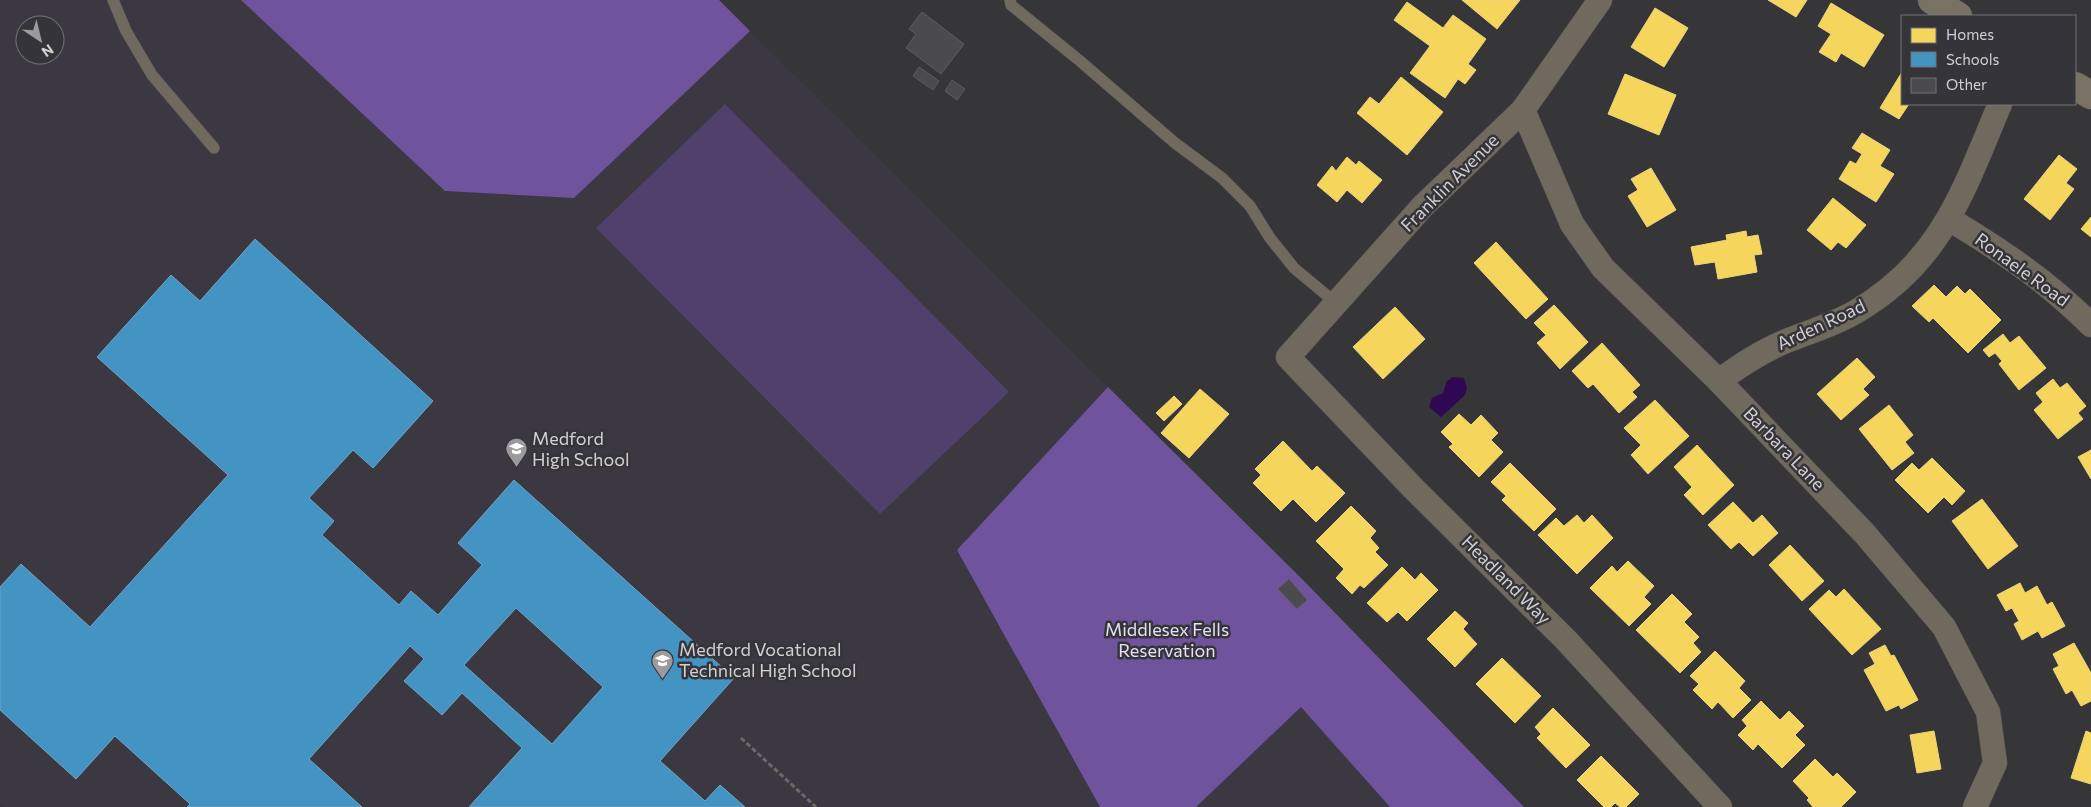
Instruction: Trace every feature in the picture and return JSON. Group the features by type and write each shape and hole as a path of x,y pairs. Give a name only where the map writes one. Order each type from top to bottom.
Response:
{"main road":[{"path":"1932,0 1956,15"},
{"path":"2076,87 2091,95"}],"street":[{"name":"Franklin Avenue","path":"1288,357 1422,207 1523,110 1600,0"},
{"name":"Arden Road","path":"1718,380 1750,358 1783,342 1832,324 1857,311 1918,263 1950,219 2000,105"},
{"name":"Barbara Lane","path":"1523,110 1572,224 1602,268 1718,380 1865,534 1944,627 1988,712 1996,764 1975,807"},
{"name":"Ronaele Road","path":"1950,219 2015,260 2070,304 2091,324"},
{"name":"Headland Way","path":"1288,357 1413,488 1566,640 1720,807"}],"lane":[{"path":"113,0 126,30 152,75 214,148"},
{"path":"1010,0 1011,5 1176,143 1222,178 1250,206 1270,238 1294,268 1336,303"}],"path":[{"path":"740,738 816,807"}],"shaded area":[{"name":"Medford High School","path":"0,0 241,0 445,191 574,198 750,31 1108,387 957,550 1100,807 4,807 0,803"},
{"path":"725,104 1009,392 880,514 596,228"},
{"path":"1453,377 1464,378 1467,389 1464,396 1441,417 1429,407 1432,398 1443,393 1447,381"},
{"path":"1301,706 1390,807 1196,807"}],"green space":[{"path":"241,0 719,0 750,31 574,198 445,191"},
{"name":"Middlesex Fells Reservation","path":"1108,387 1305,582 1524,807 1390,807 1301,707 1196,807 1100,807 957,550"}],"building: Homes":[{"path":"1462,0 1520,0 1497,29"},
{"path":"1768,0 1807,0 1796,17"},
{"path":"1407,2 1443,28 1453,15 1486,39 1468,64 1476,70 1465,84 1458,79 1445,98 1410,73 1430,46 1394,20"},
{"path":"1831,3 1884,35 1864,67 1841,53 1836,62 1819,52 1831,34 1818,26"},
{"path":"1655,8 1688,28 1664,67 1631,47"},
{"path":"1625,74 1676,95 1659,135 1608,114"},
{"path":"1901,74 1901,105 1908,105 1899,119 1880,108"},
{"path":"1401,77 1443,112 1407,155 1357,113 1370,97 1379,104"},
{"path":"1862,133 1890,150 1880,166 1894,174 1876,202 1839,179 1850,161 1856,164 1862,154 1852,148"},
{"path":"2059,155 2077,169 2066,183 2074,189 2050,220 2024,199"},
{"path":"1347,157 1356,165 1359,161 1382,180 1362,203 1347,190 1337,202 1317,185 1332,166 1336,171"},
{"path":"1651,168 1676,210 1647,227 1628,196 1638,190 1631,179"},
{"path":"1833,198 1866,225 1846,248 1838,242 1831,250 1807,230"},
{"path":"2091,217 2091,237 2081,229"},
{"path":"1746,231 1747,237 1758,235 1762,254 1754,255 1757,272 1718,279 1715,262 1695,265 1691,247 1727,240 1726,235"},
{"path":"1496,242 1548,299 1526,319 1474,263"},
{"path":"1934,285 1946,297 1957,286 1965,294 1970,289 2001,320 1968,353 1933,318 1929,322 1912,306"},
{"path":"1554,305 1588,342 1560,369 1537,343 1546,335 1534,323"},
{"path":"1395,307 1425,339 1383,379 1353,347"},
{"path":"2003,334 2010,343 2019,336 2046,368 2019,390 1999,364 2002,361 1995,353 1989,357 1983,350"},
{"path":"1602,343 1640,385 1632,392 1637,397 1619,413 1593,384 1588,388 1572,371"},
{"path":"1857,358 1875,377 1863,389 1869,395 1841,420 1817,394"},
{"path":"2053,379 2060,388 2067,383 2086,406 2078,413 2083,419 2058,439 2034,410 2043,402 2036,393"},
{"path":"1200,389 1229,414 1189,458 1161,433"},
{"path":"1174,396 1182,404 1164,421 1156,413"},
{"path":"1655,400 1689,436 1648,474 1631,455 1641,445 1624,428"},
{"path":"1889,405 1913,435 1905,442 1914,453 1892,470 1859,429"},
{"path":"1459,414 1471,425 1481,415 1498,433 1491,440 1503,452 1479,477 1449,447 1453,444 1441,432"},
{"path":"1283,441 1312,471 1317,466 1345,493 1316,522 1293,499 1281,511 1253,483 1261,475 1255,469"},
{"path":"1697,445 1734,485 1703,515 1684,495 1692,487 1674,467"},
{"path":"2091,450 2091,479 2078,457"},
{"path":"1932,458 1965,491 1952,505 1944,497 1928,513 1895,480 1912,463 1919,470"},
{"path":"1510,463 1556,509 1534,531 1502,500 1506,496 1491,482"},
{"path":"1982,499 2018,546 1988,569 1952,521"},
{"path":"1733,502 1753,523 1762,515 1778,533 1753,556 1739,542 1731,549 1708,525"},
{"path":"1351,506 1376,531 1370,538 1379,548 1375,552 1388,565 1364,588 1360,585 1352,594 1336,578 1344,569 1316,541"},
{"path":"1577,515 1584,523 1592,515 1613,538 1577,574 1538,535 1556,518 1564,526"},
{"path":"1790,545 1824,581 1802,601 1769,565"},
{"path":"1628,561 1654,586 1644,597 1651,604 1629,626 1590,588 1612,566 1617,572"},
{"path":"1402,567 1415,580 1421,573 1438,590 1407,621 1398,612 1387,622 1367,603"},
{"path":"2020,583 2025,593 2037,586 2047,605 2052,602 2065,626 2042,638 2038,631 2022,640 2014,624 2019,621 2012,608 2006,611 1997,595"},
{"path":"1844,589 1881,629 1852,655 1809,609 1829,590 1836,597"},
{"path":"1672,594 1692,614 1684,622 1699,637 1693,643 1701,652 1680,673 1636,630"},
{"path":"1455,611 1468,623 1463,629 1477,644 1455,667 1427,639"},
{"path":"2074,643 2091,673 2091,701 2081,706 2072,690 2066,694 2053,669 2059,666 2053,654"},
{"path":"1885,645 1891,656 1894,655 1918,700 1901,709 1899,705 1886,711 1864,670 1875,664 1869,653"},
{"path":"1715,651 1745,681 1739,688 1751,700 1733,718 1718,702 1712,709 1693,690 1699,684 1690,676"},
{"path":"1502,658 1541,696 1515,723 1476,684"},
{"path":"1761,701 1780,720 1789,711 1804,726 1795,735 1805,745 1782,768 1758,744 1753,750 1738,735 1747,726 1742,720"},
{"path":"1553,708 1590,745 1566,768 1537,738 1541,734 1535,727"},
{"path":"1934,731 1941,769 1917,773 1910,735"},
{"path":"2086,731 2091,733 2091,784 2071,778"},
{"path":"1601,756 1639,794 1626,807 1620,807 1615,803 1611,807 1604,807 1577,780"},
{"path":"1815,759 1833,777 1837,773 1856,792 1841,807 1813,807 1807,800 1809,798 1793,781"}],"building: Schools":[{"path":"255,239 433,401 373,468 353,450 309,498 334,521 322,535 399,605 411,591 438,615 482,565 458,543 514,480 734,678 660,761 705,801 720,785 745,807 469,807 522,748 462,693 442,715 404,681 424,659 410,646 309,759 362,807 187,807 190,804 115,736 76,779 0,710 0,587 21,564 90,627 228,475 97,357 171,275 200,301","holes":["516,608 603,687 552,744 464,665"]}],"building: Other":[{"path":"922,12 964,44 941,74 906,48 916,34 909,29"},
{"path":"919,67 939,81 933,90 913,76"},
{"path":"952,80 965,89 957,100 945,91"},
{"path":"1289,579 1307,600 1297,609 1278,589"}],"place":[{"name":"Medford High School","path":"516,468"},
{"name":"Medford Vocational Technical High School","path":"663,679"}]}
